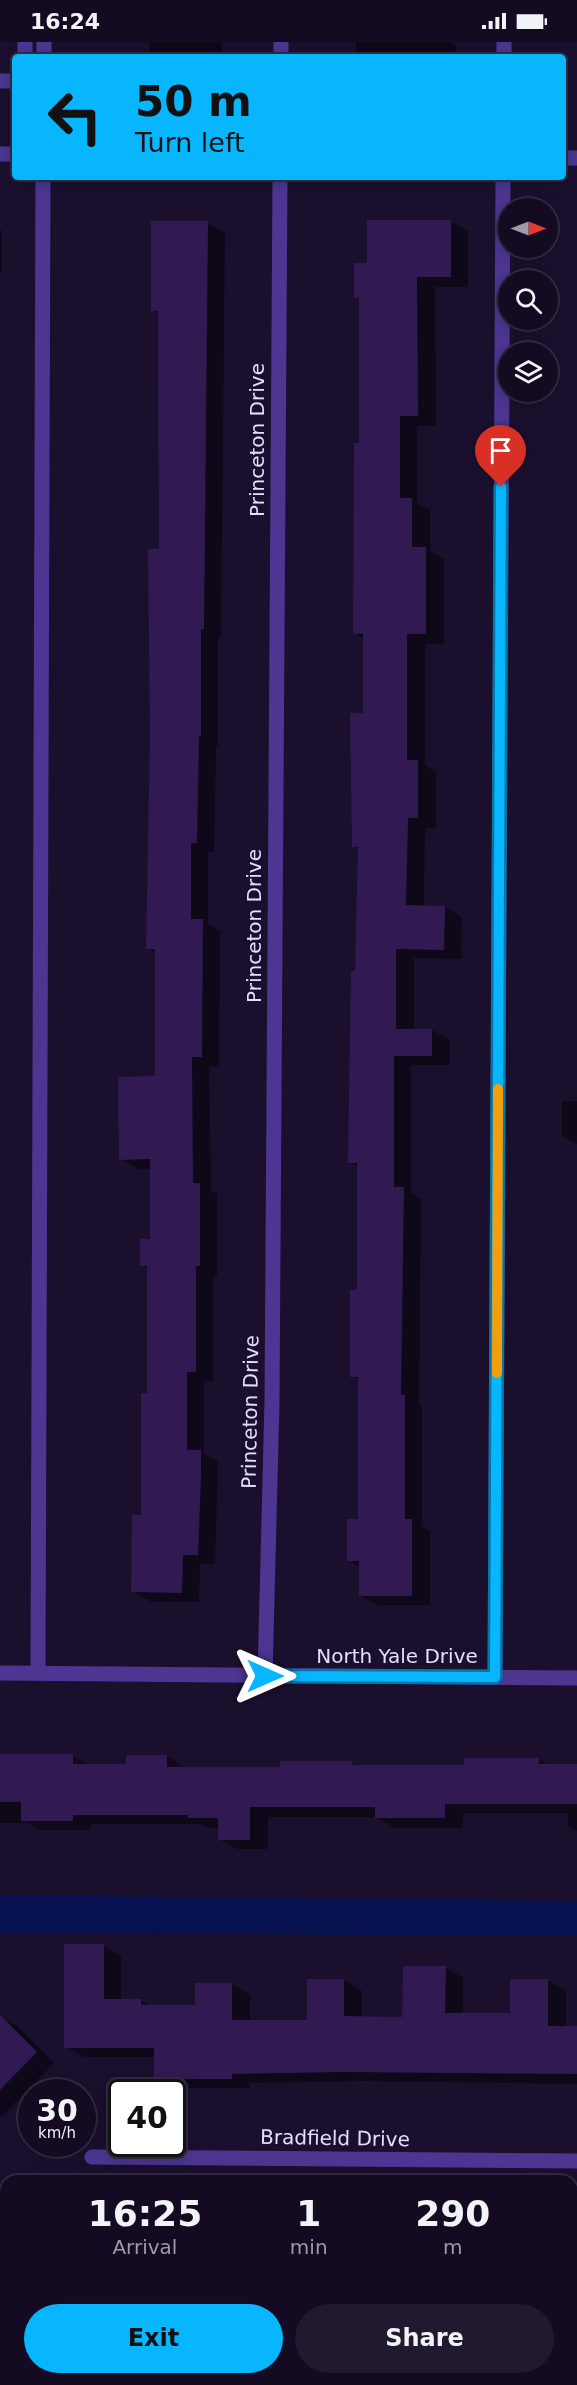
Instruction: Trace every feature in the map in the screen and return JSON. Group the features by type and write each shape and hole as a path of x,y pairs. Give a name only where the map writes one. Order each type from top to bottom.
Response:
{"street":[{"path":"38,1673 43,180"},
{"name":"Princeton Drive","path":"265,1676 272,1402 280,180"},
{"path":"495,1677 503,180"},
{"name":"North Yale Drive","path":"0,1673 577,1678"},
{"name":"Bradfield Drive","path":"92,2157 577,2161"}],"shaded area":[{"path":"0,1895 577,1901 577,1936 0,1933"}],"building":[{"path":"367,220 451,220 451,277 417,277 418,416 400,416 400,498 412,498 412,547 426,547 426,634 407,634 407,760 418,760 418,818 408,818 406,905 445,906 444,950 396,949 396,1029 432,1029 432,1056 394,1056 394,1187 404,1187 401,1395 405,1395 405,1519 412,1519 412,1596 359,1596 359,1561 347,1561 347,1519 358,1519 358,1377 350,1377 350,1290 357,1290 357,1163 348,1163 351,971 355,971 358,847 352,847 350,713 363,713 363,634 353,634 354,443 359,443 359,298 354,298 354,263 367,263"},
{"path":"151,221 208,221 204,629 201,629 201,736 199,736 197,843 191,843 191,919 203,919 202,1057 192,1057 193,1183 200,1183 200,1266 196,1266 196,1372 187,1372 187,1450 201,1450 201,1478 198,1555 183,1555 182,1593 131,1592 132,1515 141,1515 141,1393 147,1393 147,1266 140,1266 140,1239 150,1239 150,1159 119,1160 118,1077 155,1076 155,949 146,949 150,736 148,549 159,549 158,311 151,311"},
{"path":"0,1754 73,1754 73,1764 126,1764 126,1755 167,1755 167,1767 280,1767 280,1761 352,1761 352,1765 464,1765 464,1758 539,1758 539,1764 577,1764 577,1804 445,1804 445,1818 375,1818 375,1807 250,1807 250,1840 218,1840 218,1818 188,1818 188,1815 73,1815 73,1821 21,1821 21,1802 0,1802"},
{"path":"64,1944 104,1944 104,1999 141,1999 141,2005 195,2005 195,1983 232,1983 232,2020 307,2020 307,1979 344,1979 344,2016 402,2017 403,1966 446,1966 445,2013 510,2013 510,1979 548,1979 548,2026 577,2026 577,2074 344,2072 232,2074 232,2079 154,2079 154,2048 64,2048"},
{"path":"0,2015 37,2052 0,2090"}],"slow traffic":[{"path":"497,1373 498,1089"}],"route":[{"path":"265,1676 495,1677 501,487"}]}
